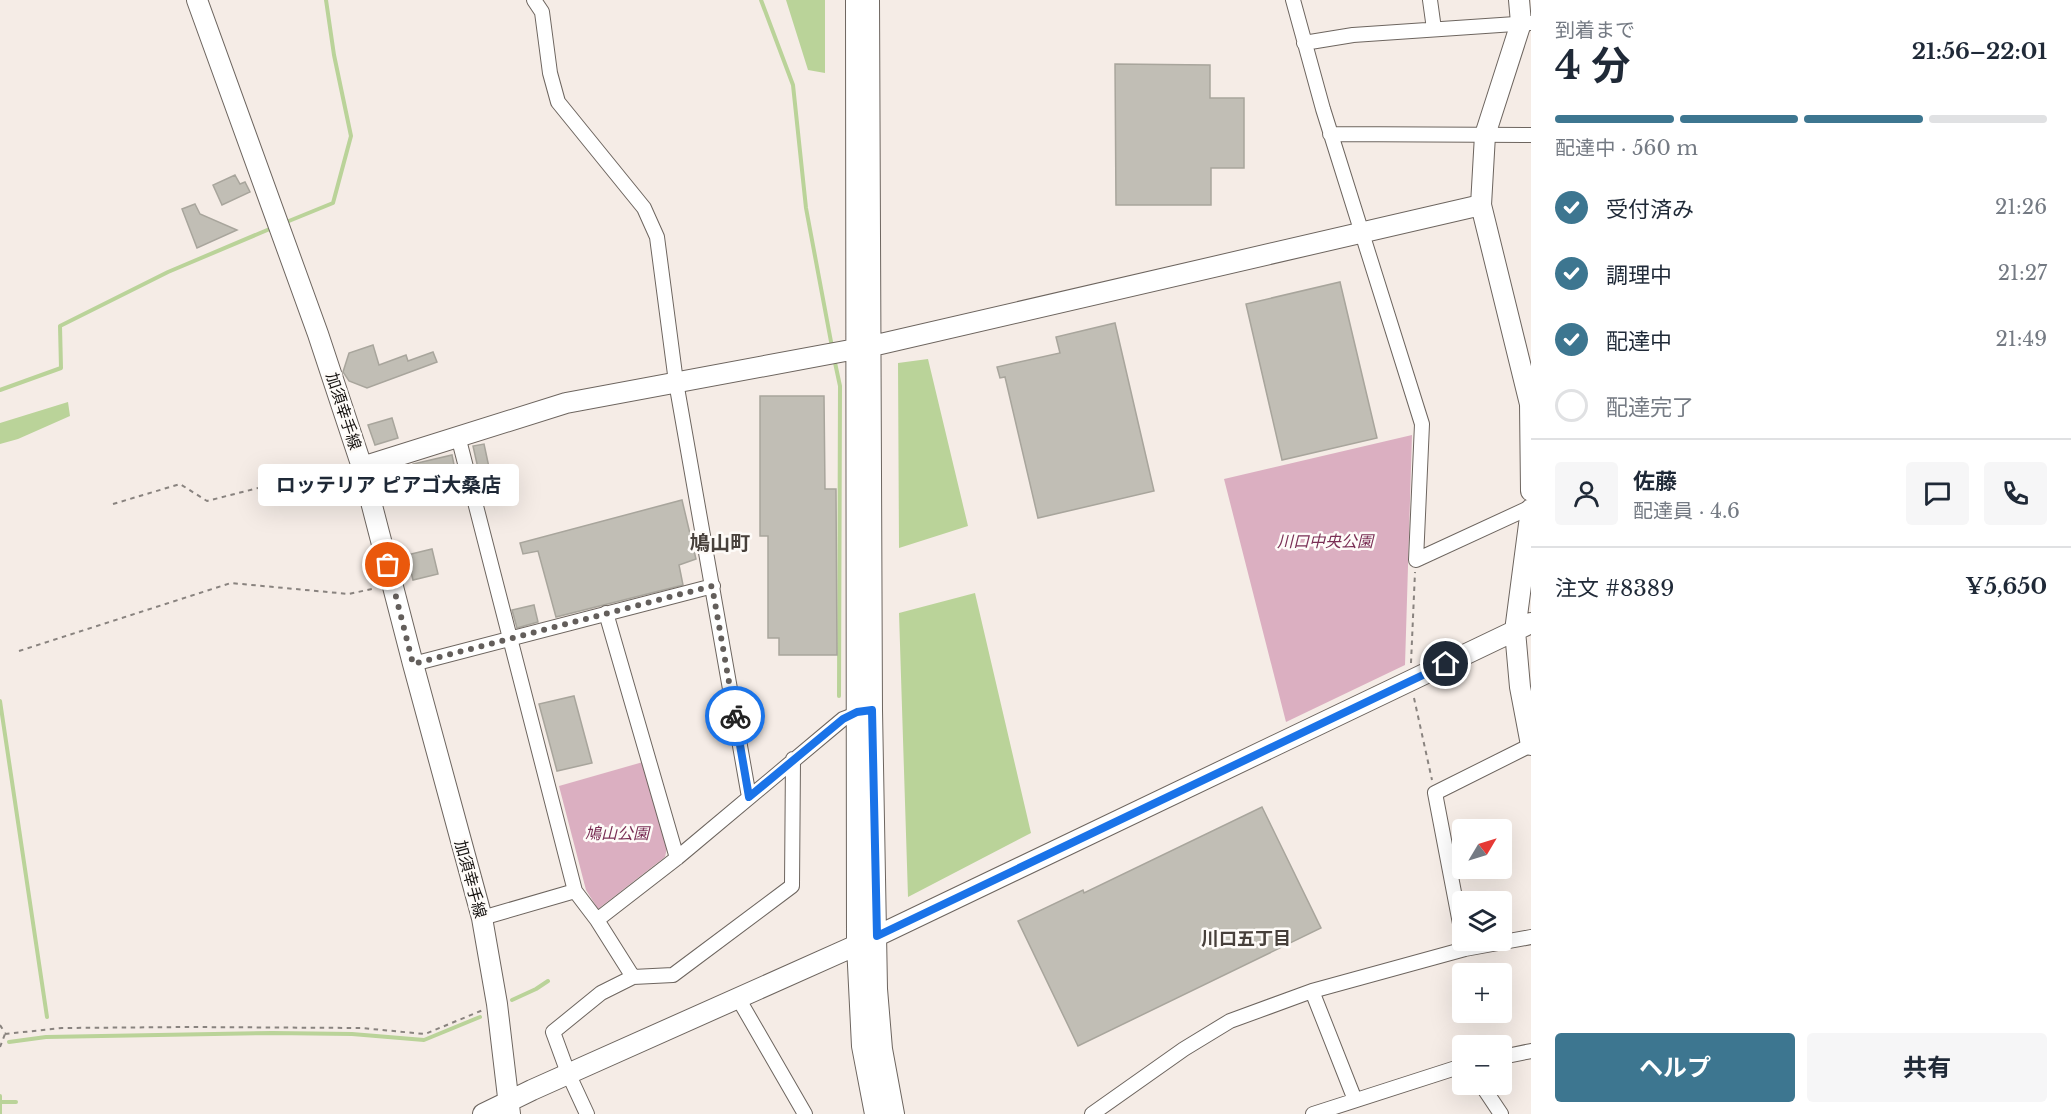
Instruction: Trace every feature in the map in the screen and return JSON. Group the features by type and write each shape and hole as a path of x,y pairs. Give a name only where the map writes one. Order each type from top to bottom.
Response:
{"street":[{"name":"加須幸手線","path":"197,0 318,334 362,467 482,918 497,1004 510,1107"},
{"path":"534,0 542,12 549,73 558,102 644,208 657,237 676,382 749,797"},
{"path":"856,0 864,347"},
{"path":"869,0 864,347 865,711 857,945 862,1046 875,1114"},
{"path":"1293,0 1330,134 1422,424 1416,560 1531,508 1520,687 1531,746 1435,793 1454,891"},
{"path":"1430,0 1434,29"},
{"path":"1519,0 1526,23 1485,135 1481,205 1530,404 1531,491"},
{"path":"1304,43 1353,35 1526,23"},
{"path":"1330,134 1531,135"},
{"path":"362,467 566,403 864,347 1481,205"},
{"path":"458,436 575,891 597,920 633,977"},
{"path":"413,664 712,586"},
{"path":"606,613 677,858"},
{"path":"483,1114 510,1107 568,1073 877,936 1523,627"},
{"path":"597,920 677,858 843,719 865,711"},
{"path":"865,711 877,936 877,988 882,1049 894,1114"},
{"path":"587,1114 568,1073 553,1032 601,993 633,977 673,975 792,886 793,759"},
{"path":"482,918 575,891"},
{"path":"1512,939 1531,937"},
{"path":"1092,1114 1184,1049 1230,1021 1312,991 1452,948"},
{"path":"1312,991 1355,1100"},
{"path":"738,998 806,1114"},
{"path":"1512,1055 1531,1051"},
{"path":"1320,1113 1452,1069"},
{"path":"1488,1095 1501,1114"}],"path":[{"path":"113,504 180,484 207,501 321,472 362,467"},
{"path":"19,651 231,583 349,594 393,584"},
{"path":"5,1034 62,1028 178,1027 361,1028 425,1034 497,1004"},
{"path":"0,1025 5,1034"},
{"path":"0,1047 5,1034"}],"green space":[{"name":"川口中央公園","path":"1412,435 1405,665 1286,722 1224,479"},
{"name":"鳩山公園","path":"643,762 667,848 665,857 598,909 586,890 559,786"}],"shaded area":[{"path":"786,0 825,0 825,73 808,70"},
{"path":"928,359 968,526 899,548 898,363"},
{"path":"68,402 70,416 18,439 0,444 0,423"},
{"path":"975,593 1031,833 908,897 899,613"}],"building":[{"path":"1115,64 1210,65 1210,98 1244,98 1244,168 1211,168 1211,205 1116,205"},
{"path":"235,175 240,184 245,182 250,192 222,205 213,185"},
{"path":"195,204 200,214 237,230 197,248 182,209"},
{"path":"1340,282 1377,438 1282,460 1246,304"},
{"path":"1115,323 1154,491 1038,518 1005,377 1000,378 997,367 1060,353 1056,337"},
{"path":"373,345 379,365 406,355 408,361 433,352 437,362 367,388 349,381 343,372 349,353"},
{"path":"760,396 824,396 825,489 836,489 837,655 779,655 779,638 768,638 768,536 760,536"},
{"path":"392,418 398,438 375,445 368,425"},
{"path":"484,444 490,472 505,468 508,480 482,486 473,446"},
{"path":"452,455 458,484 405,496 403,486 417,482 413,464"},
{"path":"682,500 696,559 679,565 683,585 556,617 538,551 523,554 520,543"},
{"path":"432,549 438,574 413,580 407,555"},
{"path":"534,605 538,622 517,628 512,610"},
{"path":"574,696 592,763 557,771 539,704"},
{"path":"1262,807 1321,928 1078,1046 1018,921 1083,890 1084,893"}],"waterway":[{"path":"284,223 333,203 351,136 334,55 326,0"},
{"path":"761,0 793,85 806,208 832,347"},
{"path":"0,390 61,368 60,326 168,272 272,228"},
{"path":"834,358 840,386 839,696"},
{"path":"0,701 47,1017"},
{"path":"512,1000 548,981"},
{"path":"9,1042 46,1037 272,1033 352,1034 424,1040 480,1017"},
{"path":"0,1096 0,1114"},
{"path":"0,1102 16,1102"}],"way so far":[{"path":"388,565 413,664 712,586 735,716"}],"place":[{"name":"ロッテリア ピアゴ大桑店","path":"388,565"}],"district":[{"name":"鳩山町","path":"720,543"},
{"name":"川口五丁目","path":"1246,939"}],"route":[{"path":"735,716 749,797 843,719 857,712 872,710 877,936 1446,664"}]}
